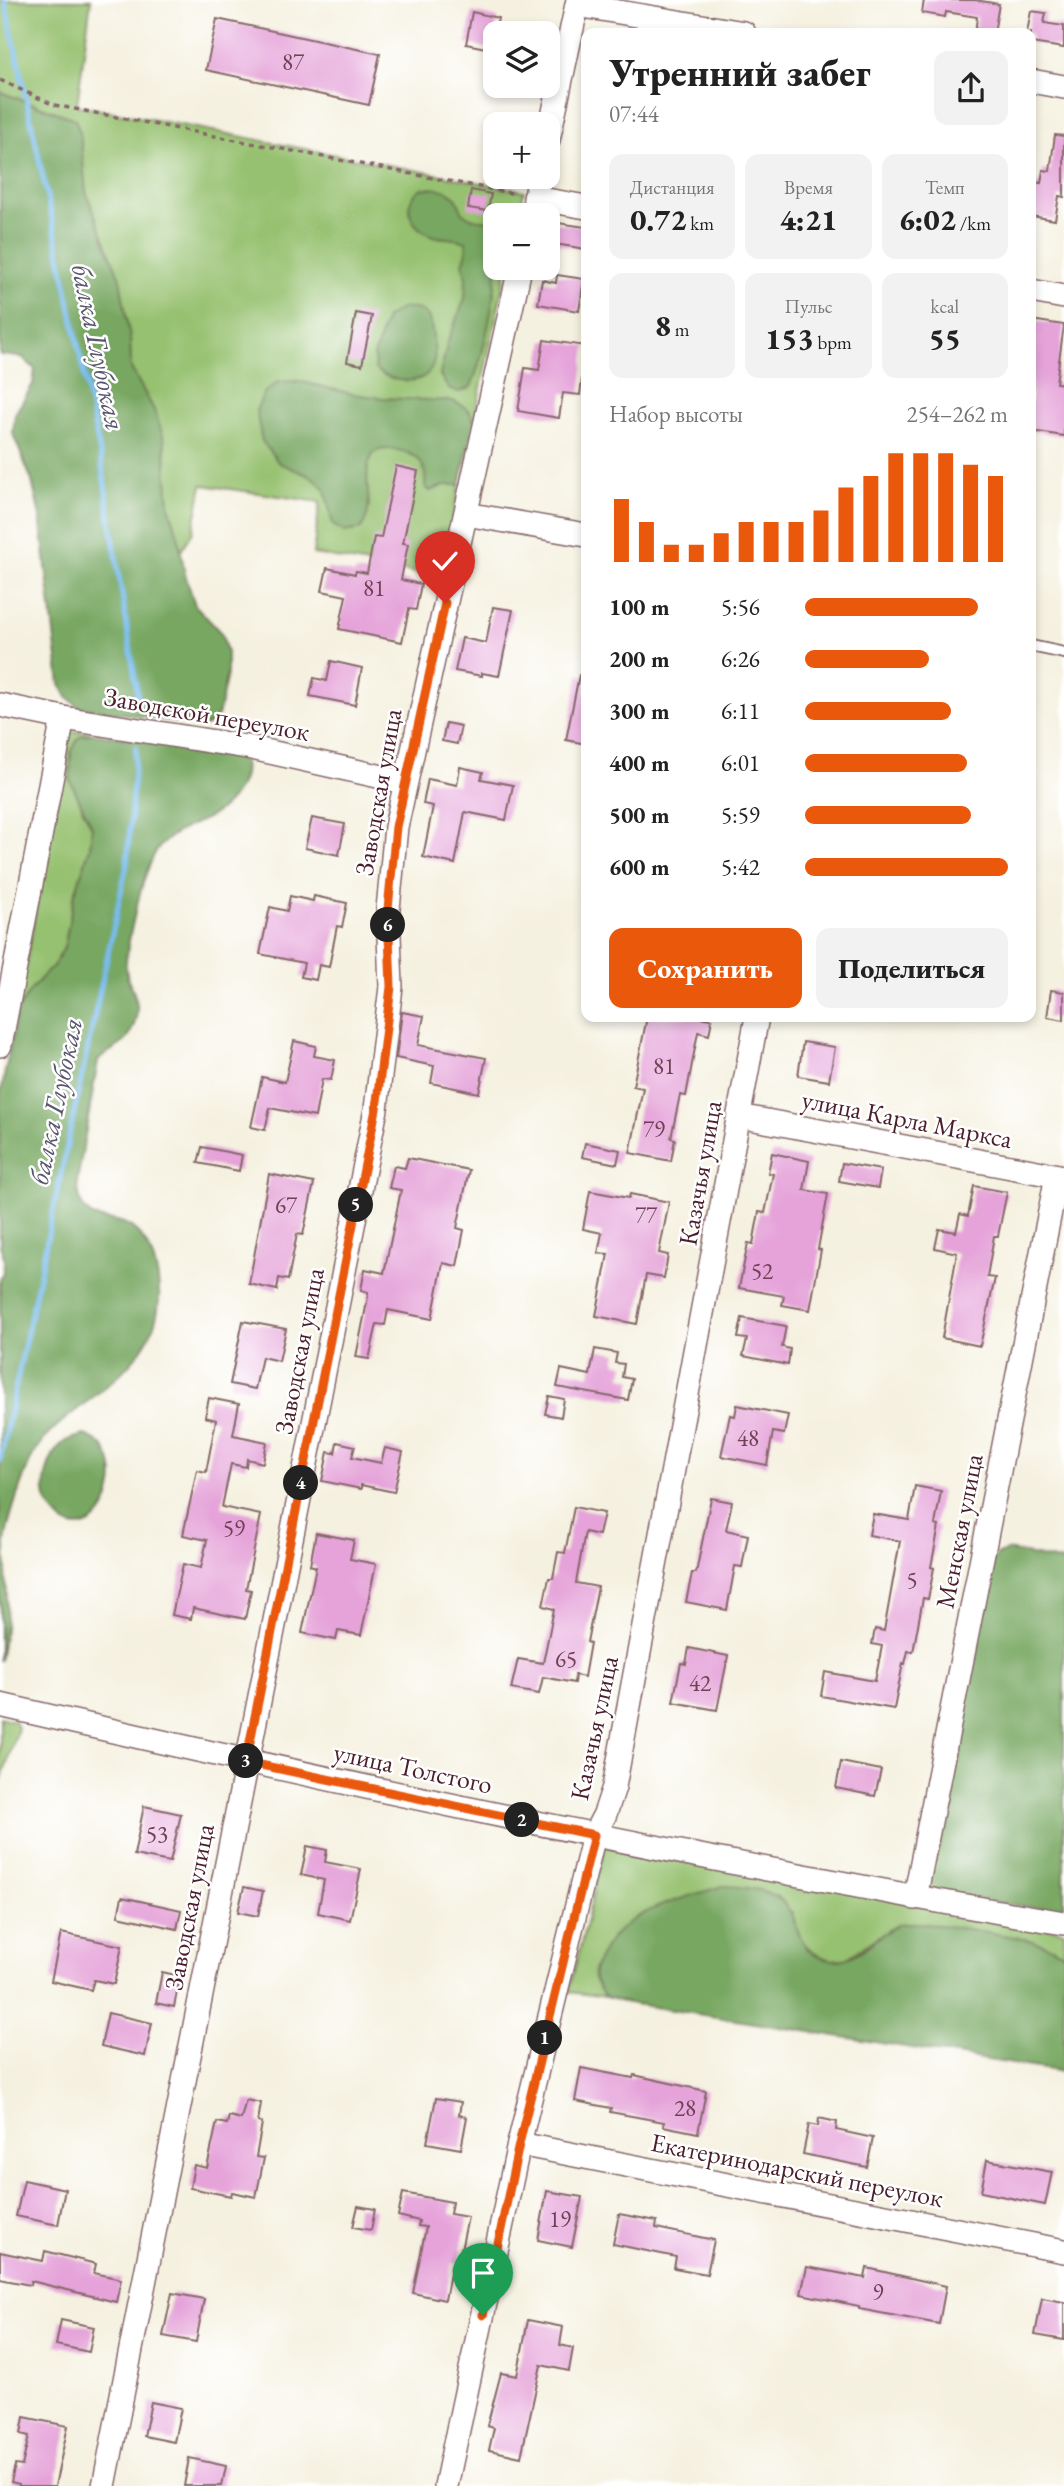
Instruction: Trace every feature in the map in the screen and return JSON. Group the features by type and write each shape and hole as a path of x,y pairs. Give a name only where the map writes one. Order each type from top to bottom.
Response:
{"street":[{"path":"554,112 577,3 716,28"},
{"path":"1036,82 1064,87"},
{"path":"536,197 581,206"},
{"name":"Заводская улица","path":"104,2486 376,1109 391,987 388,909 390,875 405,782 517,280"},
{"path":"1036,292 1064,297"},
{"path":"466,514 581,534"},
{"name":"Заводской переулок","path":"0,705 63,718 247,747 405,782"},
{"path":"0,1045 63,718"},
{"name":"Казачья улица","path":"446,2486 519,2144 594,1835 614,1787 756,1022"},
{"name":"улица Карла Маркса","path":"739,1116 1061,1176"},
{"name":"Менская улица","path":"915,1898 1061,1176"},
{"name":"улица Толстого","path":"0,1705 246,1762 594,1835 915,1898 1064,1923"},
{"name":"Екатеринодарский переулок","path":"519,2144 1064,2251"}],"lane":[{"path":"1036,647 1064,653"}],"path":[{"path":"0,80 54,105 536,197"}],"green space":[{"path":"0,0 91,0 77,105 483,183 483,189 524,191 522,203 483,203 483,280 504,280 440,577 313,554 320,502 202,485 193,532 181,551 169,506 164,439 131,368 130,338 125,313 86,192 80,133 75,119 0,92"},
{"path":"0,92 75,119 80,133 86,192 120,279 130,338 131,368 154,410 164,439 169,506 178,535 185,574 195,605 222,634 227,653 227,674 218,716 213,723 205,726 79,707 67,697 60,684 40,516 32,481 13,434 15,414 33,384 35,369 22,357 0,355"},
{"path":"422,188 448,192 455,197 467,216 483,220 483,280 495,280 487,334 479,363 470,388 459,392 448,388 440,375 448,341 465,298 466,278 463,264 467,251 466,242 433,236 418,227 409,208 415,194"},
{"path":"403,308 418,309 429,318 435,352 431,369 425,376 409,381 390,378 375,369 374,356 386,318"},
{"path":"298,381 353,394 453,401 463,406 470,412 474,422 460,485 445,485 430,491 425,486 424,469 416,458 402,451 380,450 374,452 369,464 369,505 361,529 345,532 333,525 325,489 314,478 279,463 262,441 256,411 264,393 278,382"},
{"path":"70,731 91,733 82,808 92,827 90,847 74,897 64,948 54,965 33,987 17,1011"},
{"path":"91,733 232,753 244,762 245,770 240,785 228,803 160,846 147,871 139,896 126,962 128,980 137,1002 135,1021 127,1039 98,1061 77,1182 81,1202 87,1212 97,1218 126,1224 146,1243 158,1279 156,1318 150,1336 128,1366 55,1428 42,1441 32,1457 6,1536 7,1605 0,1661 0,1280 4,1263 0,1246 0,1097 17,1011 33,987 54,965 64,948 74,897 90,847 92,827 70,780 71,752 79,737"},
{"path":"84,1435 102,1446 111,1464 112,1484 107,1503 96,1518 82,1526 66,1524 50,1507 45,1482 49,1464 58,1448 66,1441"},
{"path":"1007,1550 1064,1562 1064,1913 935,1892 927,1886 991,1563 997,1555"},
{"path":"0,1717 14,1721 18,1728 0,1785"},
{"path":"605,1846 1064,1931 1064,1954 1042,1944 882,1934 846,1959 830,1960 814,1953 799,1938 792,1912 723,1886 636,1917 594,1978 605,1997 569,1992"},
{"path":"723,1886 743,1887 775,1896 790,1912 809,1951 832,1960 850,1957 889,1929 907,1923 1011,1937 1043,1944 1064,1954 1064,2072 622,2002 605,1997 595,1980 595,1968 612,1938 624,1926 655,1908"}],"building":[{"path":"924,0 975,0 999,4 995,28 976,28 977,17 946,12 945,17 922,13"},
{"path":"1031,11 1046,13 1044,23 1064,26 1064,48 1036,44 1036,28 1028,28"},
{"path":"472,12 498,18 497,21 483,21 483,47 466,44"},
{"path":"217,19 380,54 369,105 206,70"},
{"path":"1055,135 1064,136 1064,197 1059,196 1055,220 1036,217 1036,182 1041,183 1043,170 1050,171"},
{"path":"471,190 491,194 489,203 483,203 483,210 468,208"},
{"path":"560,223 581,226 581,248 560,245"},
{"path":"560,275 581,279 579,311 538,304 542,280 556,283 556,280 560,280"},
{"path":"356,313 372,316 362,365 347,362"},
{"path":"1036,321 1064,325 1056,383 1064,384 1064,436 1036,432"},
{"path":"544,340 581,345 580,395 563,393 559,418 518,411 525,368 539,370"},
{"path":"396,466 418,471 403,543 408,544 401,580 421,584 416,610 409,609 402,642 339,629 346,596 322,591 327,568 355,574 356,571 367,573 374,537 381,538"},
{"path":"493,607 513,610 499,676 455,671 462,638 486,643"},
{"path":"331,661 362,668 355,705 310,696 314,678 327,681"},
{"path":"579,675 581,675 581,743 566,740"},
{"path":"446,723 461,726 457,744 442,741"},
{"path":"460,767 483,772 481,779 513,785 506,820 465,812 455,864 423,857 433,806 423,804 428,779 457,785"},
{"path":"312,818 345,824 339,855 305,848"},
{"path":"290,896 313,901 314,896 347,903 342,927 337,926 329,967 319,965 316,980 301,977 304,963 260,954 270,907 287,911"},
{"path":"1051,990 1064,992 1064,1020 1047,1017"},
{"path":"402,1012 424,1016 418,1045 486,1058 479,1093 431,1083 434,1066 396,1058"},
{"path":"646,1022 711,1022 709,1035 698,1032 686,1096 680,1095 671,1138 675,1139 671,1161 630,1153 643,1088 633,1086"},
{"path":"294,1041 316,1046 314,1056 335,1060 331,1080 322,1079 315,1117 270,1108 265,1130 251,1127 262,1077 285,1082"},
{"path":"803,1042 835,1047 829,1081 798,1076"},
{"path":"585,1143 620,1150 617,1164 582,1157"},
{"path":"202,1147 242,1155 239,1171 198,1163"},
{"path":"772,1153 809,1161 804,1190 828,1194 810,1310 782,1305 784,1296 739,1288 748,1243 753,1244 759,1212 765,1213 773,1174 768,1173"},
{"path":"408,1158 469,1170 457,1228 464,1230 457,1266 443,1263 432,1319 388,1310 385,1325 377,1324 369,1359 356,1357 368,1297 368,1292 361,1290 365,1269 384,1273 401,1190 389,1188 394,1166 405,1168"},
{"path":"842,1163 881,1170 878,1188 839,1181"},
{"path":"269,1174 314,1183 303,1235 297,1234 288,1280 279,1278 277,1290 249,1284"},
{"path":"974,1186 1007,1192 998,1236 994,1236 987,1277 995,1278 980,1346 942,1338 957,1253 935,1248 939,1229 956,1232 960,1214 968,1216"},
{"path":"590,1191 629,1198 630,1194 669,1202 659,1253 668,1255 664,1278 646,1275 637,1324 596,1316 608,1254 598,1253 602,1233 583,1229"},
{"path":"742,1318 786,1326 782,1347 790,1349 788,1365 743,1356 747,1339 738,1338"},
{"path":"243,1321 286,1329 279,1361 262,1357 255,1389 230,1384"},
{"path":"595,1349 617,1353 615,1363 624,1364 622,1377 632,1379 628,1400 557,1387 561,1369 590,1375"},
{"path":"549,1396 564,1399 561,1417 545,1414"},
{"path":"209,1398 239,1404 233,1435 267,1442 263,1463 247,1459 246,1467 231,1464 222,1507 261,1515 246,1589 251,1590 245,1619 193,1608 191,1619 172,1615 183,1564 201,1568 207,1540 183,1535 197,1470 206,1472 216,1420 205,1417"},
{"path":"737,1405 788,1415 784,1434 773,1432 767,1465 721,1456 730,1415 735,1416"},
{"path":"337,1442 355,1446 352,1457 381,1463 385,1448 403,1452 394,1492 322,1481 328,1452 335,1453"},
{"path":"915,1486 941,1491 935,1525 939,1526 928,1599 923,1598 913,1652 908,1651 905,1664 903,1663 894,1709 821,1696 825,1672 875,1681 882,1646 872,1644 875,1629 884,1631 900,1541 869,1535 873,1514 909,1520"},
{"path":"711,1498 732,1502 726,1530 748,1535 742,1567 735,1566 727,1610 686,1602 692,1573 696,1573"},
{"path":"574,1507 604,1513 599,1535 585,1532 576,1583 598,1587 587,1642 590,1643 584,1677 575,1675 574,1683 543,1677 539,1694 511,1689 518,1659 543,1663 554,1609 543,1606 549,1578 553,1578 558,1552 565,1553"},
{"path":"316,1533 354,1540 350,1559 376,1564 361,1635 338,1631 336,1640 302,1633 316,1567 310,1565"},
{"path":"689,1648 728,1656 717,1710 673,1702 681,1663 686,1664"},
{"path":"841,1762 881,1770 875,1796 836,1788"},
{"path":"144,1806 181,1814 170,1862 134,1855"},
{"path":"307,1846 327,1850 325,1862 361,1869 350,1920 318,1913 324,1880 301,1875"},
{"path":"244,1887 263,1891 258,1916 238,1912"},
{"path":"122,1897 181,1910 177,1929 118,1916"},
{"path":"61,1933 122,1946 114,1984 94,1980 91,1990 51,1981"},
{"path":"162,1972 180,1976 174,2007 156,2003"},
{"path":"108,2013 152,2023 145,2056 101,2046"},
{"path":"581,2068 633,2078 634,2075 706,2091 698,2133 663,2126 664,2122 610,2112 611,2108 575,2101"},
{"path":"436,2098 461,2102 459,2115 467,2117 461,2149 427,2143"},
{"path":"246,2100 261,2103 258,2122 262,2123 256,2157 264,2158 256,2197 232,2192 231,2196 190,2188 194,2165 207,2168 217,2122 227,2124 229,2116 241,2119"},
{"path":"819,2118 837,2122 836,2130 873,2138 867,2167 803,2154 809,2124 818,2126"},
{"path":"987,2160 1052,2172 1045,2205 981,2192"},
{"path":"24,2180 65,2189 58,2225 16,2216"},
{"path":"547,2191 582,2197 572,2247 538,2240"},
{"path":"403,2193 452,2202 450,2214 468,2217 458,2264 452,2263 445,2300 413,2293 426,2227 418,2226 419,2221 398,2216"},
{"path":"358,2206 375,2209 371,2230 353,2227"},
{"path":"619,2214 657,2221 656,2228 714,2240 707,2274 674,2268 676,2257 613,2244"},
{"path":"45,2251 96,2264 94,2273 121,2279 116,2302 31,2281 30,2285 0,2279 0,2252 43,2261"},
{"path":"807,2267 865,2278 867,2268 946,2286 939,2324 859,2309 859,2306 801,2294"},
{"path":"172,2293 204,2299 196,2342 163,2336"},
{"path":"1042,2298 1064,2302 1064,2340 1035,2335"},
{"path":"61,2320 94,2327 89,2352 56,2345"},
{"path":"528,2320 563,2327 560,2345 573,2348 569,2371 541,2365 521,2457 489,2450 494,2428 487,2426 501,2373 517,2376"},
{"path":"151,2402 181,2408 174,2442 144,2436"},
{"path":"24,2417 68,2426 55,2486 19,2486 11,2482 15,2465 22,2466 29,2436 21,2434"},
{"path":"189,2458 226,2466 222,2486 184,2486"}],"waterway":[{"name":"балка Глубокая","path":"5,0 100,453 139,704"},
{"name":"балка Глубокая","path":"0,1460 127,864 136,747"}],"route":[{"path":"445,603 396,827 388,909 391,987 376,1109 246,1762 594,1835 519,2144 483,2315"}]}
